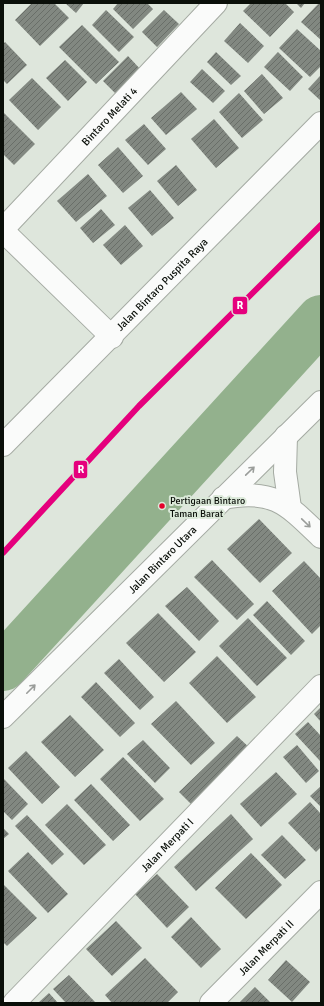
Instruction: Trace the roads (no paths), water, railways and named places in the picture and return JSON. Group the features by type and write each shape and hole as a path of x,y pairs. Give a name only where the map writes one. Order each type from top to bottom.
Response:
{"street":[{"name":"Bintaro Melati 4","path":"3,230 216,3"},
{"name":"Jalan Bintaro Puspita Raya","path":"3,445 112,337 321,123"},
{"path":"3,230 112,337"},
{"name":"Jalan Bintaro Utara","path":"3,717 222,498 321,402"},
{"path":"286,436 285,472 290,508"},
{"path":"222,498 240,495 258,495 275,499 290,508 321,538"},
{"name":"Jalan Merpati I","path":"14,1003 321,686"},
{"name":"Jalan Merpati II","path":"212,1003 321,892"}],"waterway":[{"path":"3,667 321,319"}],"place":[{"name":"Pertigaan Bintaro Taman Barat","path":"162,506"}]}
